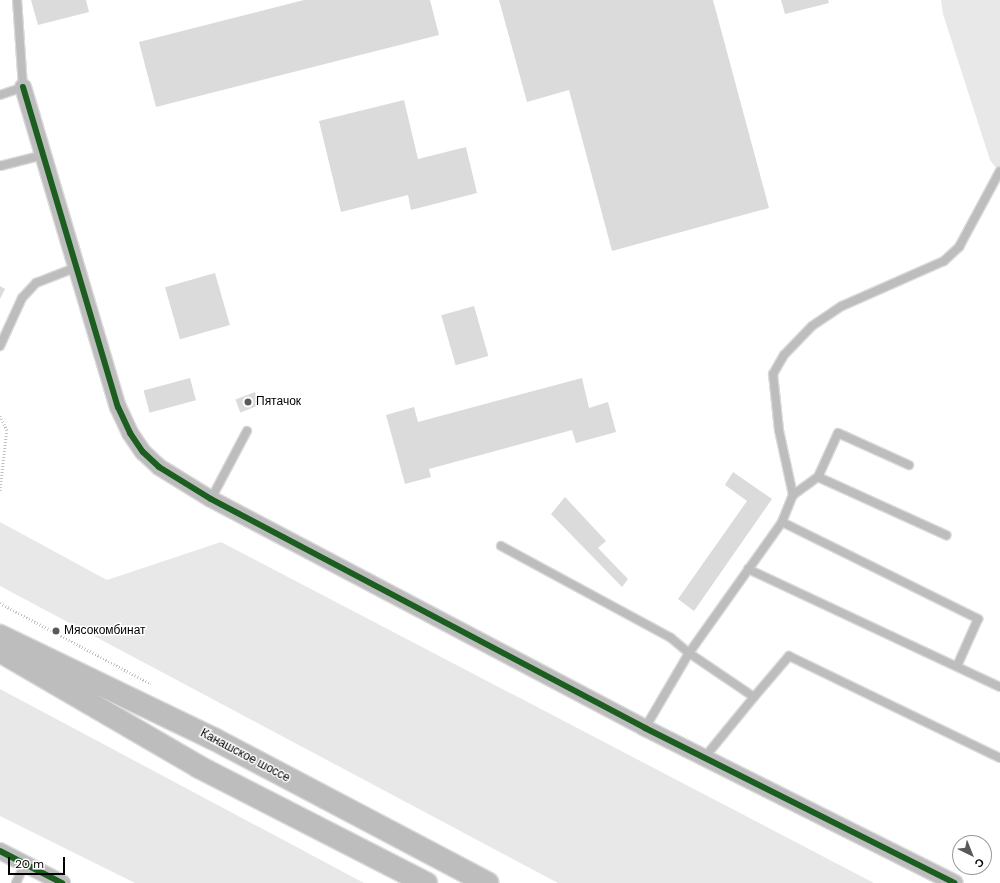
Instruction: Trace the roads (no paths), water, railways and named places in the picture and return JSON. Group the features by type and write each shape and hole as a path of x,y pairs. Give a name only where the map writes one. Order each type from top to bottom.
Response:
{"main road":[{"name":"Канашское шоссе","path":"0,636 214,739 486,883"},
{"path":"0,651 199,767 426,883"}],"street":[{"path":"23,87 118,407 130,433 143,452 159,468 211,498 645,728 954,883"},
{"path":"0,851 62,883"}],"lane":[{"path":"0,95 23,87 17,0"},
{"path":"0,166 43,155"},
{"path":"793,495 779,430 773,374 784,355 812,326 842,306 944,261 959,247 1000,171"},
{"path":"0,346 22,298 36,283 77,267"},
{"path":"211,498 247,431"},
{"path":"645,728 690,653 782,522 793,495 818,477 838,433 909,465"},
{"path":"818,477 946,535"},
{"path":"782,522 978,619 957,666"},
{"path":"501,546 671,638 690,653 754,697"},
{"path":"748,569 1000,687"},
{"path":"704,758 789,656 1000,758"},
{"path":"16,883 25,864"}],"place":[{"name":"Пятачок","path":"248,402"},
{"name":"Мясокомбинат","path":"56,631"}]}
